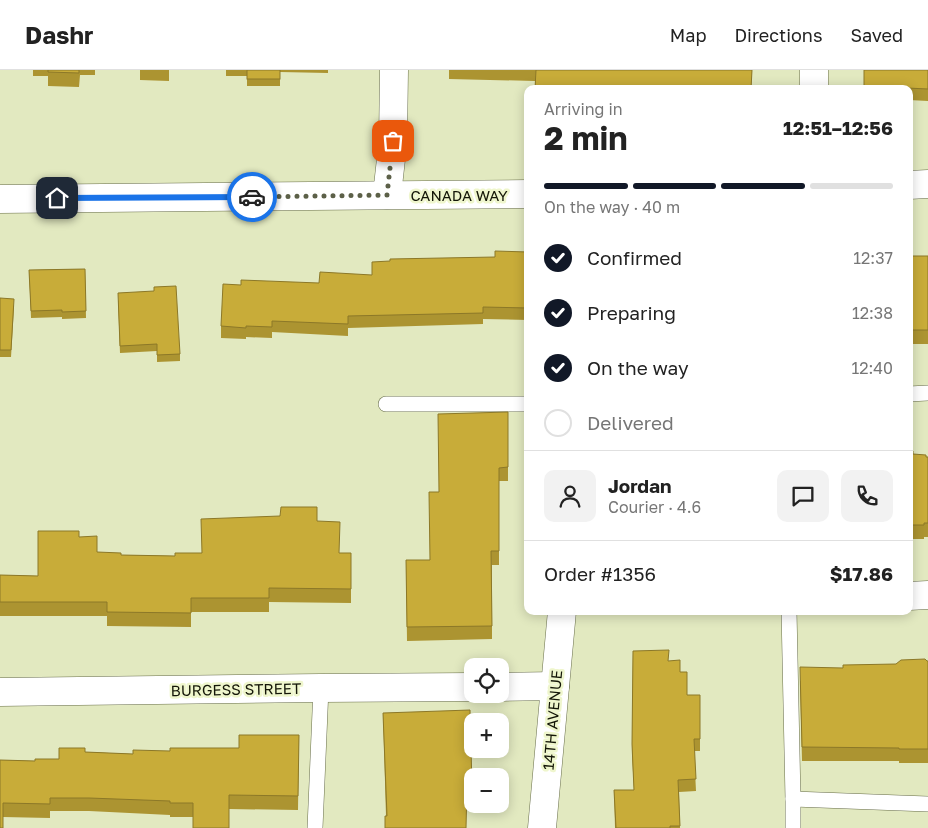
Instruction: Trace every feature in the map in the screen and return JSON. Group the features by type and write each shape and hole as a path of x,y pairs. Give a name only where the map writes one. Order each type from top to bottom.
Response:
{"street":[{"path":"387,195 393,141 394,70"},
{"path":"814,70 814,85"},
{"path":"913,185 928,184"},
{"name":"CANADA WAY","path":"0,198 524,194"},
{"path":"913,596 928,595"},
{"name":"14TH AVENUE","path":"542,828 562,615"},
{"path":"509,687 555,686"},
{"name":"BURGESS STREET","path":"0,692 464,687"}],"lane":[{"path":"913,394 928,393"},
{"path":"386,404 524,404"},
{"path":"789,615 792,828"},
{"path":"315,828 321,688"},
{"path":"793,799 928,804"}],"building":[{"path":"48,70 79,70 79,73 48,72"},
{"path":"247,70 280,70 280,79 247,79"},
{"path":"536,70 752,70 751,85 535,85"},
{"path":"864,70 928,70 928,89 913,88 913,85 864,85"},
{"path":"495,251 524,252 524,308 483,307 483,313 348,316 348,324 272,321 272,327 246,326 246,328 221,326 223,284 241,285 241,280 319,283 320,272 372,275 372,262 390,261 390,259 495,257"},
{"path":"913,256 928,256 928,330 913,330"},
{"path":"85,269 86,311 31,311 29,270"},
{"path":"176,286 180,354 157,355 157,344 120,346 118,293 154,291 154,287"},
{"path":"0,298 14,299 11,350 0,350"},
{"path":"508,412 508,467 499,468 499,551 491,551 492,626 407,627 406,560 430,560 429,492 439,492 438,414"},
{"path":"913,454 926,455 928,457 928,523 924,523 924,525 913,525"},
{"path":"281,507 317,507 317,521 340,522 339,553 351,553 351,589 269,588 269,598 191,598 191,613 107,612 107,602 0,602 0,575 38,576 38,531 79,531 79,537 97,536 97,552 121,553 121,555 175,556 175,553 202,553 201,519 280,516"},
{"path":"669,650 668,661 680,660 680,672 687,672 687,695 700,695 700,739 694,739 696,779 678,780 680,826 670,826 670,828 616,828 614,790 634,790 632,744 633,651"},
{"path":"925,659 928,661 928,749 802,747 800,667 843,668 843,665 896,664 901,660"},
{"path":"470,710 470,713 464,713 464,758 471,758 472,768 464,768 466,828 385,828 385,816 387,816 383,713"},
{"path":"239,735 299,735 298,796 229,795 229,828 193,828 193,803 50,798 50,804 3,803 3,828 0,828 0,760 35,761 35,759 59,759 59,748 85,748 85,752 133,754 133,750 170,751 170,748 239,748"}],"way so far":[{"path":"252,197 387,195 393,141"}],"route":[{"path":"57,198 252,197"}]}
